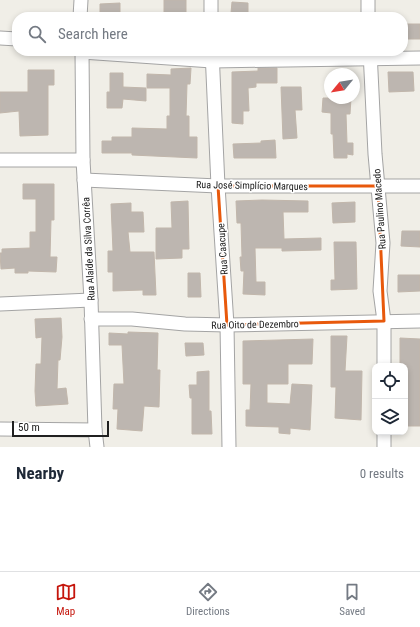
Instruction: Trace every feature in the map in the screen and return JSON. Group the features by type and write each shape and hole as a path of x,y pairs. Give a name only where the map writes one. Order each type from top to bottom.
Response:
{"street":[{"path":"80,12 81,0"},
{"path":"211,0 212,12"},
{"path":"368,0 368,12"},
{"path":"0,38 12,38"},
{"name":"Rua Alaíde da Silva Corrêa","path":"82,56 83,160 97,447"},
{"name":"Rua Caacupe","path":"212,56 218,186 227,325 229,447"},
{"name":"Rua Paulino Macedo","path":"370,56 375,154 383,242 381,298 384,321 384,363"},
{"path":"387,56 420,58"},
{"path":"0,160 83,160"},
{"name":"Rua José Simplício Marques","path":"84,180 218,186 420,186"},
{"path":"0,304 91,300"},
{"name":"Rua Oito de Dezembro","path":"91,319 132,319 185,324 227,325 420,321"},
{"path":"0,429 95,430"},
{"path":"384,435 384,447"}],"highlighted area":[{"path":"218,186 378,186 384,321 227,325"}],"building":[{"path":"164,0 186,0 186,12 164,12"},
{"path":"232,2 248,3 248,12 231,12"},
{"path":"120,3 120,12 100,12 100,4"},
{"path":"408,24 420,24 420,39 408,39"},
{"path":"191,68 190,84 187,84 186,116 189,116 189,137 197,137 197,158 132,155 132,153 102,153 102,141 112,141 112,137 132,137 132,128 167,129 167,116 170,116 170,88 147,88 147,74 171,75 171,69"},
{"path":"258,68 277,68 277,83 256,83 256,87 248,88 249,111 243,111 243,124 232,123 232,72 258,71"},
{"path":"28,70 54,70 54,85 48,85 48,135 20,136 19,111 0,113 0,92 28,92"},
{"path":"388,72 413,72 414,91 389,92"},
{"path":"110,73 123,73 123,87 146,88 146,101 123,99 122,108 107,108 107,92 110,92"},
{"path":"281,87 301,87 302,110 295,110 297,138 283,139"},
{"path":"323,98 324,104 351,104 350,114 346,114 347,143 353,143 353,155 347,154 347,158 334,158 333,134 331,134 331,113 322,112"},
{"path":"275,140 276,158 234,158 233,144 261,143 261,141"},
{"path":"23,184 54,184 54,220 51,220 50,257 57,257 56,272 28,271 28,273 15,273 15,268 1,269 0,253 2,253 2,249 30,248 30,232 36,232 36,199 23,199"},
{"path":"188,201 189,249 182,249 182,258 156,259 156,228 172,228 171,202"},
{"path":"236,201 308,201 308,212 283,212 284,239 321,238 321,250 282,251 282,248 255,248 256,282 265,282 265,295 243,294 244,271 241,271 240,257 242,257 241,223 237,223"},
{"path":"355,202 355,222 333,223 332,203"},
{"path":"131,203 131,212 143,212 144,232 128,232 130,252 154,252 156,295 143,295 143,290 113,291 113,272 108,272 108,251 113,251 111,204"},
{"path":"402,231 420,231 420,247 401,246"},
{"path":"334,242 356,242 357,289 331,290 331,280 335,280"},
{"path":"188,273 200,273 201,297 188,297"},
{"path":"398,275 420,275 420,291 398,292"},
{"path":"61,318 62,337 60,360 58,360 57,389 66,388 68,404 36,406 36,364 41,364 42,337 36,338 35,319"},
{"path":"128,332 158,333 157,370 160,370 159,407 144,406 142,431 117,429 118,409 113,409 114,384 124,384 122,345 109,345 109,333 128,334"},
{"path":"331,336 347,336 345,371 362,371 361,420 335,418 336,387 331,387"},
{"path":"400,338 420,339 420,426 408,426 408,363 400,363"},
{"path":"313,339 312,364 288,364 288,384 267,384 267,403 290,404 292,384 312,385 310,430 290,428 290,434 279,433 279,427 246,426 246,410 250,410 251,384 243,384 243,341"},
{"path":"185,343 203,343 204,355 186,356"},
{"path":"209,371 209,411 211,411 212,434 192,434 192,398 190,398 189,385 197,385 197,372"}]}
